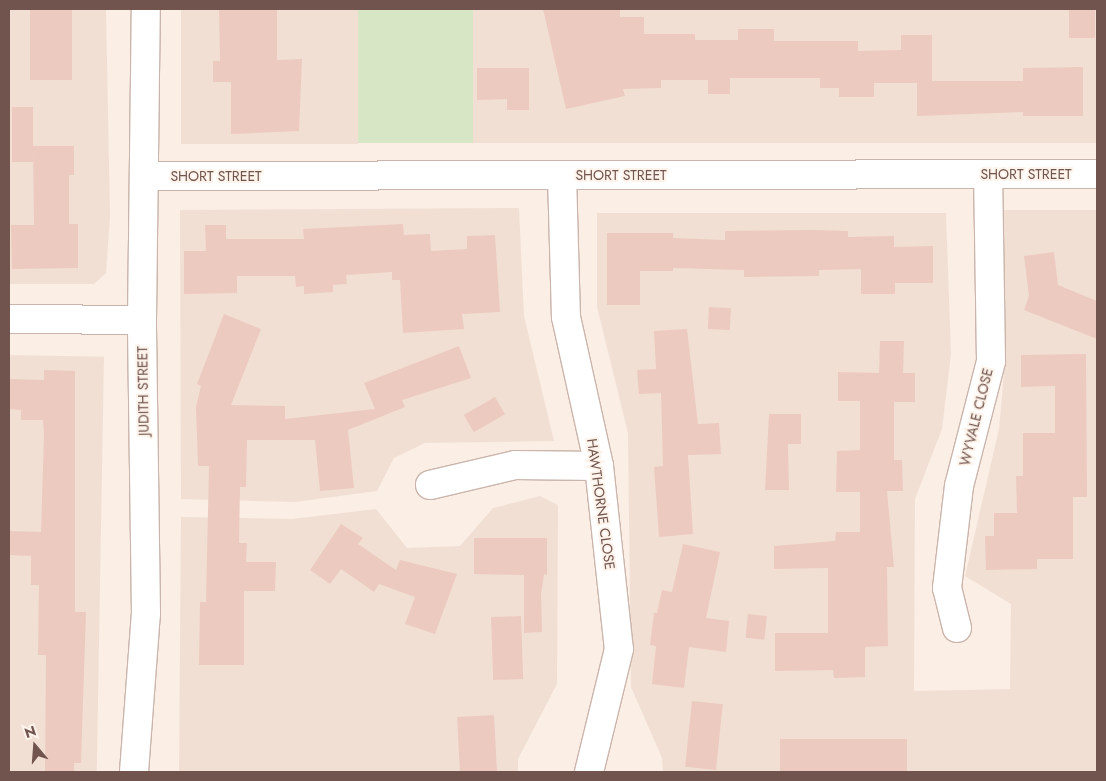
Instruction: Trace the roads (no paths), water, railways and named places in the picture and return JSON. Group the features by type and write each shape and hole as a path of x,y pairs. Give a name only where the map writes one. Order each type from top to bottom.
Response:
{"street":[{"name":"JUDITH STREET","path":"134,772 146,614 142,320 146,9"},
{"name":"WYVALE CLOSE","path":"957,628 947,588 959,486 990,362 988,174"},
{"name":"SHORT STREET","path":"144,176 1097,174"},
{"name":"HAWTHORNE CLOSE","path":"562,175 566,317 599,466 618,650 589,772"},
{"path":"9,319 142,320"},
{"path":"430,486 515,465 599,466"}]}
